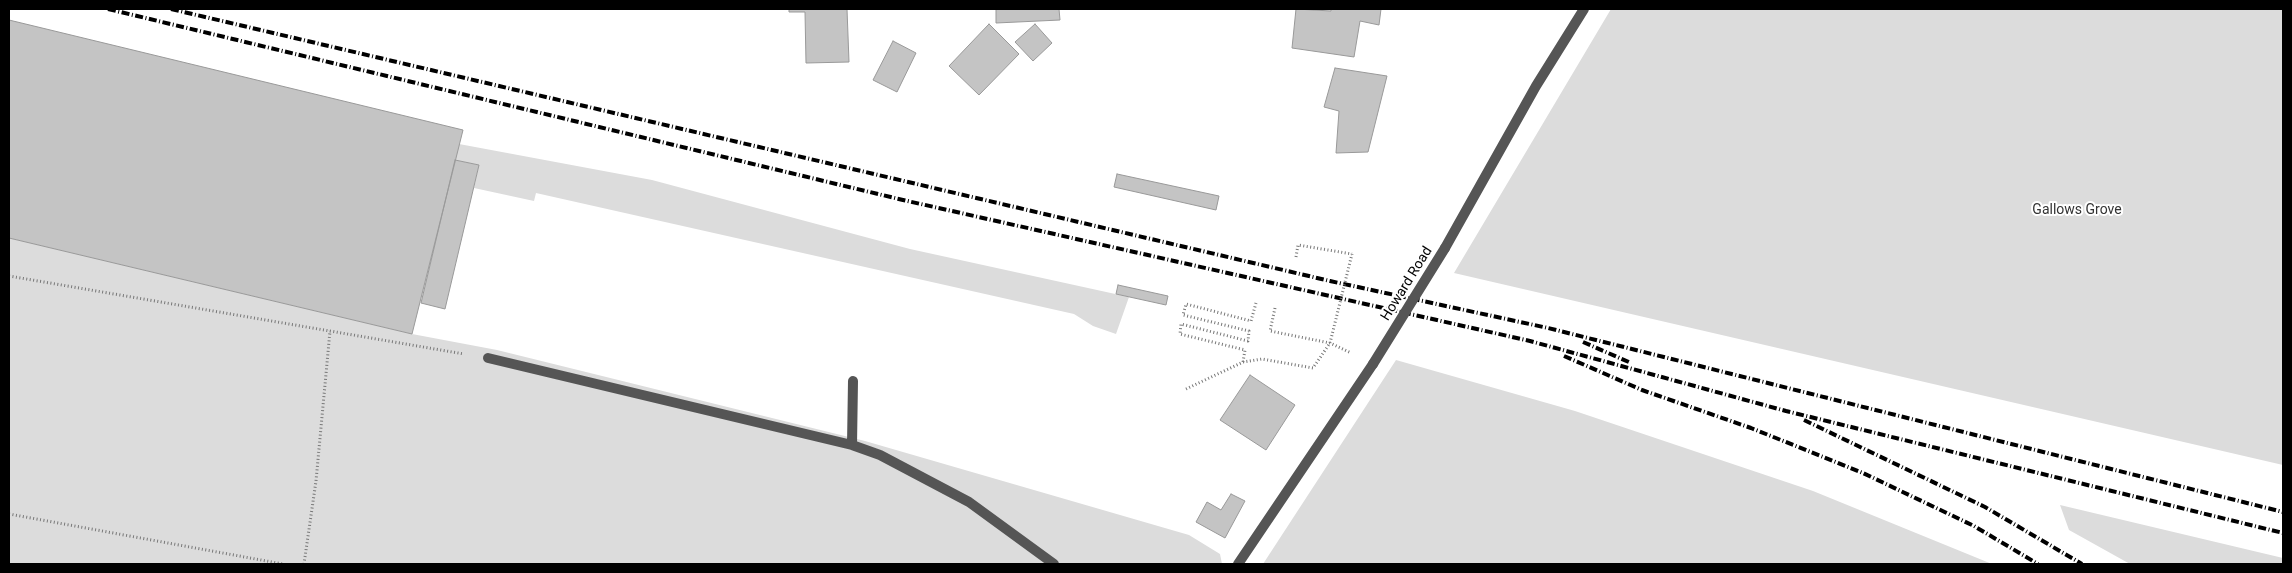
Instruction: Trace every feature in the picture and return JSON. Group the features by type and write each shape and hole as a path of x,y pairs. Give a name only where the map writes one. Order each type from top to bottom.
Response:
{"street":[{"name":"Howard Road","path":"1238,564 1373,364 1445,248 1536,86 1584,9"},
{"path":"488,358 852,445 880,454 969,502 1054,564"},
{"path":"852,445 853,381"}],"path":[{"path":"1186,389 1243,362 1262,359 1313,368 1330,342 1352,254 1298,245 1296,257"},
{"path":"9,276 488,358"},
{"path":"1243,362 1245,350 1180,334 1182,324 1248,341 1249,331 1183,315 1186,304 1251,321 1256,303"},
{"path":"1275,308 1270,331 1330,342 1354,354"},
{"path":"304,564 316,481 330,331"},
{"path":"9,514 283,564"}],"green space":[{"name":"Gallows Grove","path":"1611,9 2283,9 2283,465 1454,273"},
{"path":"459,144 652,180 910,249 1129,297 1116,334 1093,326 1074,314 536,193 534,201 474,188 479,165 455,160"},
{"path":"9,238 412,334 497,350 865,441 1189,535 1220,554 1222,564 9,564"},
{"path":"1396,360 1575,411 1813,491 1992,564 1263,564"},
{"path":"2060,505 2283,558 2283,564 2130,564 2069,530"}],"building":[{"path":"789,9 847,9 849,62 806,63 805,12 789,12"},
{"path":"996,9 1059,9 1060,20 996,23"},
{"path":"1296,9 1331,11 1331,9 1381,9 1379,25 1360,21 1354,57 1292,48"},
{"path":"9,20 463,130 412,334 9,238"},
{"path":"989,24 1019,54 979,95 949,66"},
{"path":"1035,24 1052,43 1033,61 1015,42"},
{"path":"893,41 916,53 897,92 873,80"},
{"path":"1335,68 1387,76 1368,152 1336,153 1339,111 1324,107"},
{"path":"455,160 479,165 445,309 421,303"},
{"path":"1117,174 1219,196 1216,210 1114,187"},
{"path":"1118,285 1168,296 1166,305 1116,294"},
{"path":"1250,375 1295,405 1266,450 1220,420"},
{"path":"1231,494 1245,501 1225,538 1196,522 1207,502 1221,510"}],"railway":[{"path":"108,9 903,200 1530,341 1786,411 2283,533"},
{"path":"171,9 1330,281 1548,328 2283,512"},
{"path":"1583,342 1631,363"},
{"path":"1564,356 1642,390 1751,428 1863,473 1974,526 2038,564"},
{"path":"1804,420 1985,507 2082,564"}]}
